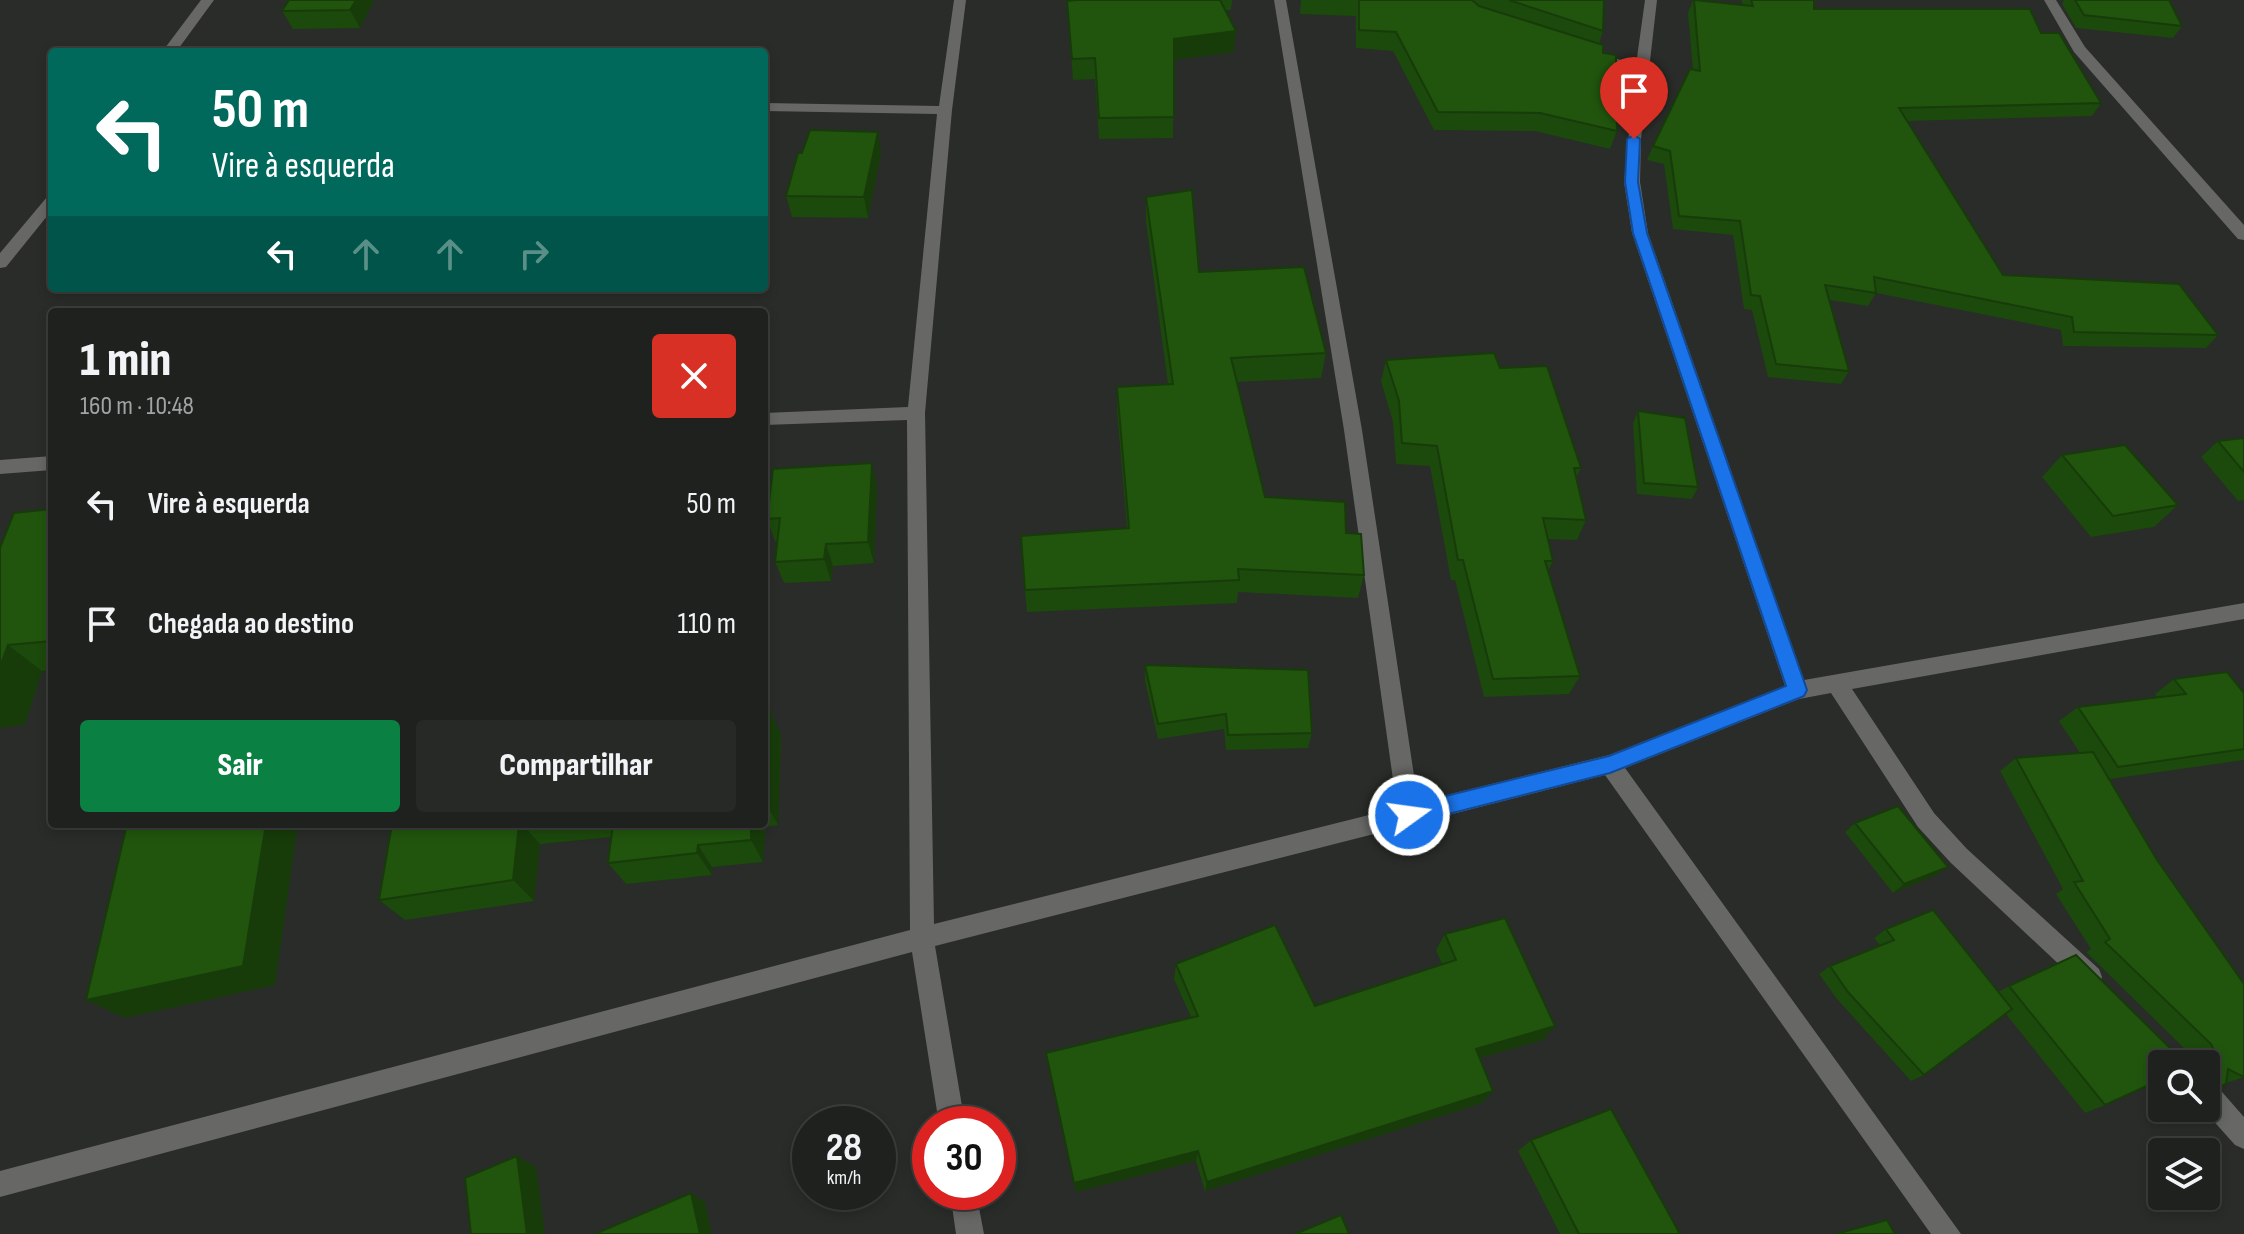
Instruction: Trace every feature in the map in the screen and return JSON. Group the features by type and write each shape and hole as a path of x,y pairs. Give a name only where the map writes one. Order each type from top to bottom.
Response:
{"street":[{"path":"172,48 208,0"},
{"path":"949,1106 922,938 916,413 945,110 960,0"},
{"path":"1280,0 1353,430 1409,815"},
{"path":"1651,0 1632,182 1640,233 1797,690"},
{"path":"2050,0 2079,49 2244,235"},
{"path":"1583,52 1642,71"},
{"path":"768,107 945,110"},
{"path":"0,263 48,205"},
{"path":"768,419 916,413"},
{"path":"0,467 48,463"},
{"path":"0,1184 922,938 1610,764 1797,690 2244,611"},
{"path":"1836,683 1926,820 1959,856 2111,998"},
{"path":"1610,764 1947,1234"},
{"path":"2220,1109 2244,1136"},
{"path":"966,1210 970,1234"}],"building":[{"path":"289,0 356,0 350,10 282,11"},
{"path":"1220,0 1236,31 1174,39 1174,117 1099,118 1095,58 1072,59 1067,1"},
{"path":"1359,0 1472,0 1479,6 1603,45 1603,53 1616,55 1617,131 1540,113 1438,112 1396,32 1359,30"},
{"path":"1509,0 1604,0 1603,31"},
{"path":"1694,0 1753,6 1751,0 1814,0 1814,9 2030,9 2041,33 2059,33 2101,103 1899,108 2003,275 2179,284 2218,335 2074,332 2072,317 1874,277 1876,293 1825,285 1849,371 1776,364 1760,296 1751,295 1740,221 1679,216 1670,151 1653,146 1690,69 1700,71"},
{"path":"2075,0 2169,0 2182,26 2084,15"},
{"path":"810,130 878,132 864,197 786,196 798,153 802,153"},
{"path":"1192,190 1199,272 1304,267 1326,353 1231,358 1265,497 1345,502 1346,533 1361,534 1364,575 1238,569 1239,580 1025,590 1021,536 1129,528 1117,387 1173,384 1146,197"},
{"path":"1494,353 1500,368 1547,366 1581,468 1574,468 1586,520 1543,518 1553,561 1545,561 1580,676 1493,679 1463,560 1458,560 1437,446 1402,443 1399,401 1386,360"},
{"path":"1638,411 1685,418 1698,487 1644,483"},
{"path":"2244,438 2244,472 2218,441"},
{"path":"2125,445 2178,505 2113,516 2062,455"},
{"path":"872,463 868,542 826,544 824,559 775,562 780,518 768,519 773,469"},
{"path":"48,509 48,641 8,645 0,667 0,548 14,513"},
{"path":"1145,665 1308,670 1312,733 1228,735 1226,714 1158,724"},
{"path":"2227,672 2244,693 2244,749 2118,767 2078,707 2186,694 2174,679"},
{"path":"768,710 770,710 768,756"},
{"path":"2093,752 2157,860 2244,984 2244,1077 2228,1069 2226,1084 2220,1086 2220,1050 2214,1050 2105,942 2110,939 2074,882 2083,881 2016,758"},
{"path":"1898,806 1948,867 1904,884 1855,823"},
{"path":"126,828 265,828 243,966 86,1000"},
{"path":"391,828 519,828 513,880 379,900"},
{"path":"612,828 751,828 751,840 698,845 697,853 608,863"},
{"path":"1933,910 2012,1009 1924,1075 1848,992 1830,966 1894,940 1886,929"},
{"path":"1505,918 1555,1026 1476,1049 1493,1091 1207,1182 1198,1151 1074,1183 1046,1053 1198,1016 1176,964 1275,925 1315,1006 1456,960 1445,934"},
{"path":"2076,955 2172,1050 2148,1050 2148,1085 2105,1105 2009,986"},
{"path":"1611,1109 1680,1234 1579,1234 1531,1140"},
{"path":"517,1156 527,1234 471,1234 465,1178"},
{"path":"691,1193 700,1234 595,1234"},
{"path":"1341,1215 1349,1234 1295,1234"},
{"path":"1887,1220 1895,1234 1836,1234"}],"route":[{"path":"1409,815 1610,764 1797,690 1640,233 1632,182 1634,139"}]}
